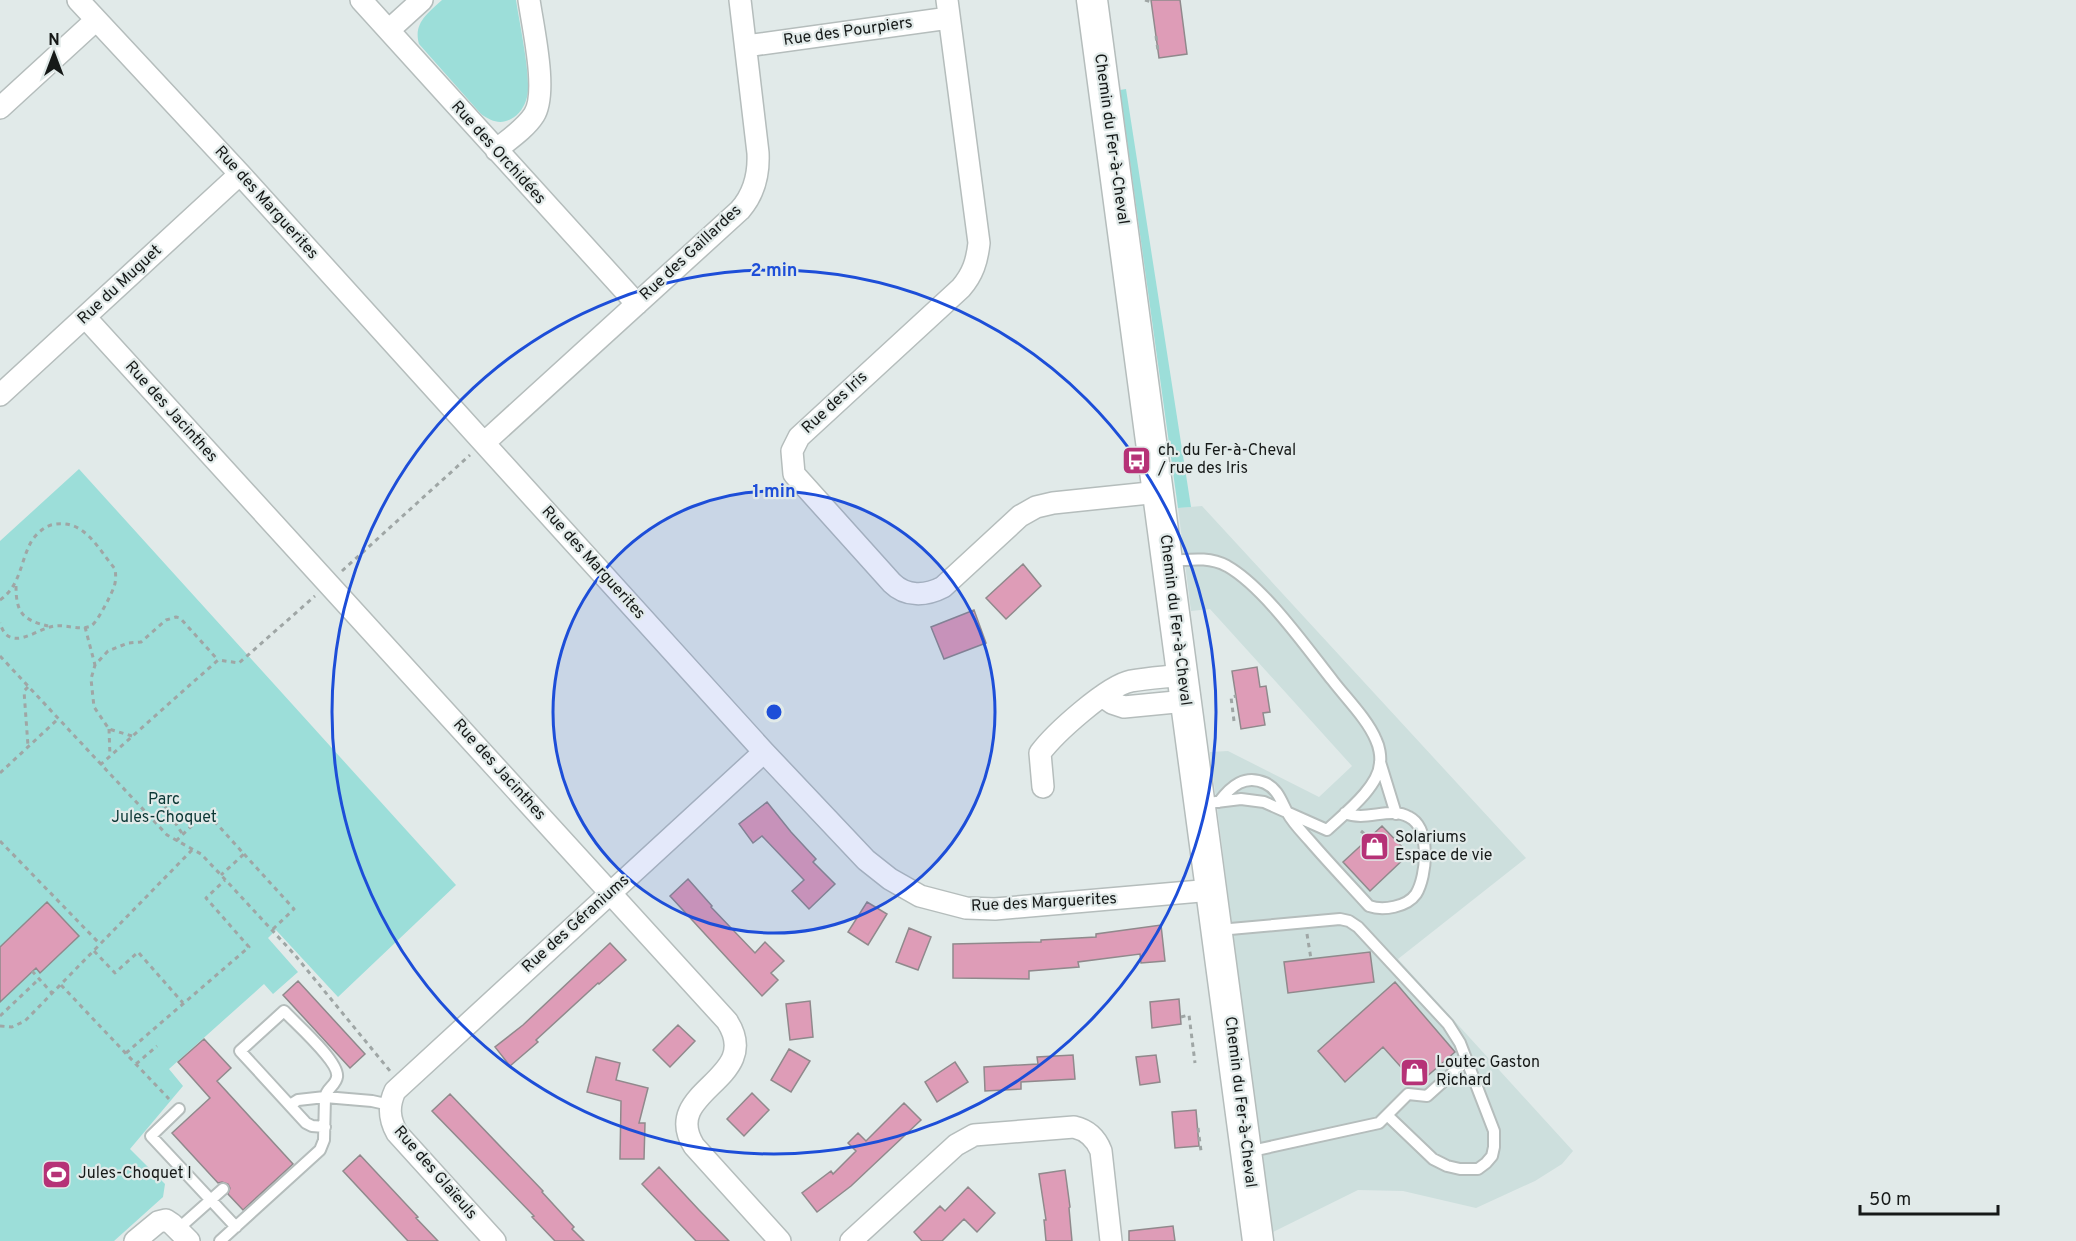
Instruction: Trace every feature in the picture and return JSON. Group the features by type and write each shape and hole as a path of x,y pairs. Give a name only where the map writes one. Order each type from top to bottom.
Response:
{"street":[{"name":"Rue des Marguerites","path":"78,0 240,174 479,447 874,868 909,890 935,901 966,908 994,909 1212,890"},
{"name":"Rue des Orchidées","path":"361,0 637,304"},
{"path":"388,30 422,0"},
{"path":"496,150 531,119 539,102 541,87 529,0"},
{"name":"Rue des Gaillardes","path":"479,447 740,210 750,196 759,166 740,0"},
{"name":"Chemin du Fer-à-Cheval","path":"1092,0 1184,688 1210,803 1212,890 1258,1241"},
{"name":"Rue des Pourpiers","path":"746,46 948,9"},
{"name":"Rue des Iris","path":"948,9 979,243 974,267 961,288 799,437 792,452 794,474 892,583 904,591 917,594 929,593 943,587 1020,516 1036,507 1053,503 1159,492"},
{"path":"0,108 96,20"},
{"name":"Rue du Muguet","path":"0,395 240,174"},
{"name":"Rue des Jacinthes","path":"85,317 611,892 732,1029 736,1044 733,1060 690,1108 686,1119 687,1130 694,1146 780,1241"},
{"path":"1043,787 1040,757 1042,751 1085,709 1102,696 1117,686 1131,681 1184,688"},
{"name":"Rue des Géraniums","path":"391,1102 402,1083 764,752"},
{"name":"Rue des Glaïeuls","path":"391,1102 391,1121 397,1133 495,1241"},
{"path":"851,1241 967,1137 1074,1127 1092,1136 1101,1150 1111,1241"},
{"path":"135,1241 158,1222 178,1230"}],"lane":[{"path":"1168,561 1210,560 1226,566 1244,579 1277,612 1372,732 1378,746 1380,762 1396,814"},
{"path":"1210,803 1252,800 1264,802 1327,830 1371,786 1380,762"},
{"path":"1210,803 1238,782 1254,780 1263,782 1272,787 1280,796 1287,812 1369,906 1387,909 1407,902 1415,895 1424,870 1423,835 1414,820 1408,816 1396,814 1360,816 1345,813"},
{"path":"1217,930 1340,919 1358,927 1448,1024 1460,1042 1494,1131 1492,1156 1478,1169 1447,1166 1432,1158 1387,1115"},
{"path":"220,1241 316,1155 324,1140 325,1127 325,1096 337,1078 336,1066 284,1011 240,1051 306,1123 325,1127"},
{"path":"1247,1152 1379,1123 1408,1094 1427,1096 1467,1060"},
{"path":"290,1106 308,1097 325,1096 391,1102"},
{"path":"179,1109 151,1136 236,1227"},
{"path":"178,1230 223,1189"}],"path":[{"path":"1145,0 1152,2"},
{"path":"1156,36 1158,51"},
{"path":"338,575 479,447"},
{"path":"0,600 16,583 30,543 46,527 55,524 72,524 80,528 115,569 115,586 97,621 92,626 57,625 26,637 15,638 9,637 0,623"},
{"path":"16,583 18,609 24,617 33,623 50,627"},
{"path":"110,756 109,729 96,710 91,693 91,679 95,665 108,651 128,643 141,642 166,620 176,616 218,660 239,663 318,593"},
{"path":"85,627 95,665"},
{"path":"0,656 167,835 201,854 221,875 294,954 392,1074"},
{"path":"100,765 218,660"},
{"path":"28,687 24,691 28,747"},
{"path":"1234,721 1231,697 1236,696"},
{"path":"0,773 58,719"},
{"path":"109,729 132,736"},
{"path":"166,798 164,805 183,835"},
{"path":"168,844 183,835 206,812 294,909 272,930"},
{"path":"1363,832 1369,838"},
{"path":"0,841 100,944"},
{"path":"0,1026 12,1027 20,1024 192,850"},
{"path":"221,875 244,854"},
{"path":"126,1053 249,946 206,898 225,880"},
{"path":"1305,922 1311,959"},
{"path":"94,951 115,973 138,952 183,1004"},
{"path":"32,971 52,993"},
{"path":"0,1016 39,979"},
{"path":"61,985 168,1098"},
{"path":"1181,1017 1189,1015 1195,1063"},
{"path":"136,1064 157,1046"},
{"path":"1198,1128 1201,1151"}],"shaded area":[{"path":"1202,506 1526,858 1398,959 1573,1151 1562,1164 1535,1181 1476,1208 1403,1191 1358,1190 1271,1233 1210,752 1228,751 1319,797 1352,766 1210,609 1191,611 1178,508"}],"green space":[{"path":"442,0 516,0 527,64 528,89 525,104 514,117 499,122 481,114 419,44 420,24"},
{"path":"1126,89 1191,507 1178,508 1120,90"},
{"name":"Parc Jules-Choquet","path":"79,469 456,885 338,997 276,930 268,938 298,972 273,994 264,984 169,1069 183,1086 130,1149 165,1184 163,1197 114,1241 0,1241 0,541"}],"building":[{"path":"1151,0 1180,0 1187,54 1159,58"},
{"path":"1023,564 1041,586 1006,619 986,598"},
{"path":"974,610 986,643 944,659 931,627"},
{"path":"1257,667 1260,687 1266,686 1270,712 1263,713 1265,725 1241,729 1232,671"},
{"path":"767,802 816,859 813,862 835,884 809,909 792,891 804,880 762,836 753,843 739,824"},
{"path":"1382,826 1409,854 1370,891 1343,862"},
{"path":"688,879 755,953 765,942 784,961 771,973 778,980 762,996 670,896"},
{"path":"47,902 79,936 40,973 36,968 0,1002 0,947"},
{"path":"867,902 887,914 868,945 848,932"},
{"path":"1161,925 1165,961 1141,963 1140,954 1078,962 1079,967 1029,971 1029,979 953,978 953,944 1041,942 1041,940 1096,937 1096,934"},
{"path":"909,928 931,937 918,970 896,962"},
{"path":"610,943 626,960 598,983 510,1066 495,1047 523,1025"},
{"path":"1370,952 1374,982 1288,993 1284,962"},
{"path":"298,981 365,1054 350,1068 283,995"},
{"path":"1395,982 1455,1052 1417,1085 1383,1047 1345,1082 1318,1051"},
{"path":"1179,999 1181,1024 1152,1028 1150,1002"},
{"path":"810,1001 813,1037 790,1040 786,1004"},
{"path":"678,1025 695,1041 670,1067 653,1050"},
{"path":"204,1039 231,1068 217,1081 293,1164 243,1210 228,1194 230,1188 228,1184 218,1183 172,1133 210,1098 178,1062"},
{"path":"789,1049 810,1061 791,1092 771,1080"},
{"path":"1073,1055 1075,1079 1021,1082 1021,1089 985,1091 984,1067 1038,1064 1037,1057"},
{"path":"1156,1055 1160,1082 1140,1085 1136,1057"},
{"path":"596,1057 620,1063 616,1080 648,1088 639,1123 645,1123 644,1159 620,1159 621,1101 587,1092"},
{"path":"955,1062 968,1082 937,1102 925,1082"},
{"path":"752,1093 769,1110 744,1136 727,1119"},
{"path":"450,1094 543,1191 584,1241 555,1241 532,1217 534,1216 432,1111"},
{"path":"904,1103 921,1120 851,1186 817,1212 802,1193 831,1171 833,1174 856,1151 848,1143 858,1133 866,1141"},
{"path":"1196,1110 1199,1146 1175,1148 1172,1112"},
{"path":"360,1155 438,1241 408,1241 343,1171"},
{"path":"659,1167 729,1241 696,1241 642,1184"},
{"path":"1065,1170 1072,1241 1046,1241 1044,1220 1046,1220 1039,1174"},
{"path":"968,1187 995,1213 977,1232 964,1219 942,1241 922,1241 914,1232 940,1206 945,1211"},
{"path":"1173,1226 1175,1241 1129,1241 1129,1231"}],"place":[{"name":"ch. du Fer-à-Cheval / rue des Iris","path":"1137,460"},
{"name":"Solariums Espace de vie","path":"1374,847"},
{"name":"Loutec Gaston Richard","path":"1415,1072"},
{"name":"Jules-Choquet I","path":"57,1174"}]}
